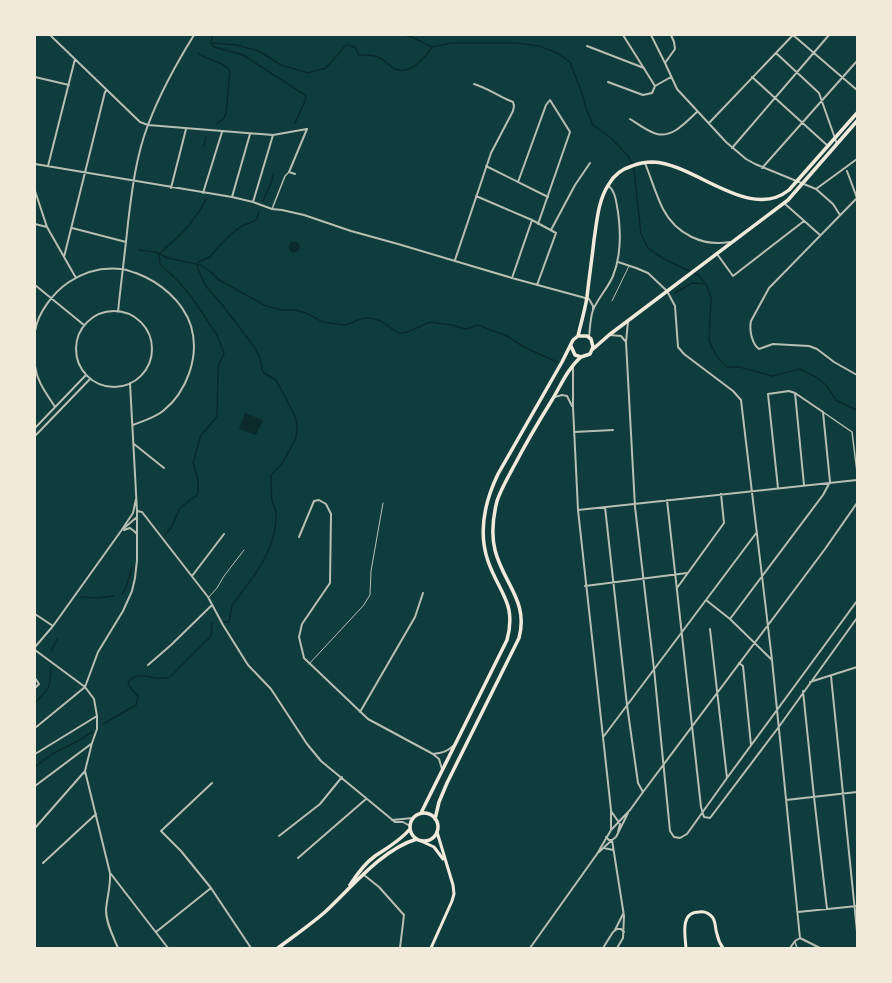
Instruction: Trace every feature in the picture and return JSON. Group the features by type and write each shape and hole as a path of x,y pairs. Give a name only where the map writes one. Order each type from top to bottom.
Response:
{"main road":[{"path":"578,336 586,299 596,223 601,200 608,185 620,171 643,162 660,163 676,167 739,195 758,200 768,200 778,197 789,190 857,113"},
{"path":"435,819 446,783 519,638 522,629 522,618 519,603 501,567 495,549 493,535 494,516 501,489 573,365 582,357 590,354 593,349 609,335 784,203 857,121"},
{"path":"346,891 364,866 402,837 410,828 413,818 421,813 506,640 511,617 508,603 495,578 486,554 484,542 483,523 490,490 573,340 578,336 584,335 592,342 593,349"},
{"path":"571,346 575,355 582,357"},
{"path":"421,813 430,815 435,819 438,826 435,836 429,840 422,841"},
{"path":"410,828 412,835 416,840"},
{"path":"431,948 454,894 453,885 437,832"},
{"path":"278,948 323,913 377,863 406,844 416,840 422,841 434,847 445,860"},
{"path":"686,948 684,928 685,922 691,914 701,912 708,914 713,919 718,940 723,948"}],"street":[{"path":"50,35 140,122 148,125 273,135 307,129 272,209"},
{"path":"118,312 134,181 139,153 148,125 172,71 194,35"},
{"path":"623,35 655,86"},
{"path":"652,35 666,62 677,89 732,148 746,159 762,168 816,189 833,204 840,215"},
{"path":"666,62 675,49 671,35"},
{"path":"709,123 793,35 857,90"},
{"path":"732,148 829,35"},
{"path":"587,46 644,68"},
{"path":"776,53 819,93 837,144"},
{"path":"48,166 75,59"},
{"path":"762,168 857,61"},
{"path":"35,77 69,85"},
{"path":"608,82 643,95 652,93 655,86 671,77"},
{"path":"752,77 828,146"},
{"path":"455,260 486,166 514,106 513,102 474,84"},
{"path":"64,257 105,92 107,90"},
{"path":"518,182 546,105 550,100 570,132 538,224"},
{"path":"630,119 655,133 663,135 678,129 697,112"},
{"path":"171,188 186,129"},
{"path":"203,194 222,132"},
{"path":"232,198 250,134"},
{"path":"253,202 273,135"},
{"path":"816,189 857,159"},
{"path":"643,162 663,209 672,222 690,237 698,241 719,243 733,242"},
{"path":"551,230 574,185 590,163"},
{"path":"35,164 232,198 253,202 272,209 304,215 351,231 590,299 593,310"},
{"path":"486,166 548,197"},
{"path":"847,171 857,198 769,288 750,321 750,332 757,348 760,349 773,344 810,346 817,348 834,362 857,376"},
{"path":"289,172 295,174"},
{"path":"589,338 593,310 613,276 618,262 620,238 618,216 615,193 608,185"},
{"path":"35,191 47,227 76,278"},
{"path":"476,196 532,220 556,234 537,285"},
{"path":"784,203 820,235"},
{"path":"512,278 532,220"},
{"path":"716,254 733,276 804,221"},
{"path":"35,224 47,227"},
{"path":"72,228 126,242"},
{"path":"618,262 648,273 667,291 675,306 678,347 684,354 734,391 741,400 758,531 800,938"},
{"path":"35,331 42,313 51,298 64,286 87,273 107,268 123,269 145,276 162,286 177,302 191,327 194,350 190,372 179,394 170,405 150,419 133,425"},
{"path":"35,285 84,325"},
{"path":"105,312 118,312 130,315 140,322 147,331 151,341 152,352 147,367 140,376 130,383 110,387 99,384 86,375 80,367 76,348 78,336 84,325 93,317 105,312"},
{"path":"628,321 626,342 635,503 654,669 670,831 674,837 680,838 687,834 857,601"},
{"path":"609,335 621,336 626,342"},
{"path":"573,365 573,407 578,510 585,586 603,737 611,830"},
{"path":"35,366 43,389 55,407"},
{"path":"35,428 36,425 86,375"},
{"path":"35,436 90,378"},
{"path":"35,728 86,688 98,652 123,611 132,591 136,571 137,496 130,383"},
{"path":"778,488 768,394 789,391 795,393 852,432 857,472"},
{"path":"795,393 804,485"},
{"path":"554,397 562,394 567,396 573,407"},
{"path":"730,619 823,495 830,482 823,412"},
{"path":"574,432 613,430"},
{"path":"134,444 164,468"},
{"path":"578,510 857,480"},
{"path":"677,588 724,523 721,494"},
{"path":"35,828 85,771 97,729 97,716 94,699 86,688 35,648 121,531 133,513 137,496"},
{"path":"299,537 314,501 319,500 326,504 331,514 330,583 302,624 299,637 304,658 368,719 433,754 439,759 442,770"},
{"path":"668,500 681,633 701,807 704,817 710,818 778,728 803,691 857,618"},
{"path":"530,948 597,854 611,830 630,810 857,504"},
{"path":"605,507 627,705 638,783 643,792"},
{"path":"137,511 142,512 208,597 223,625 248,665 271,689 307,744 321,761 392,820 395,822 404,822 410,828"},
{"path":"121,531 137,517"},
{"path":"121,531 130,528 134,530 137,535"},
{"path":"603,737 758,531"},
{"path":"192,576 224,534"},
{"path":"585,586 688,573"},
{"path":"360,712 415,617 423,593"},
{"path":"706,600 730,619 772,660"},
{"path":"148,664 212,604"},
{"path":"35,614 52,626"},
{"path":"710,629 727,778"},
{"path":"739,663 743,666 751,747"},
{"path":"854,668 857,664"},
{"path":"809,683 857,667"},
{"path":"831,676 857,931"},
{"path":"35,678 39,684 35,688"},
{"path":"803,691 827,909"},
{"path":"35,754 97,716"},
{"path":"36,784 92,743"},
{"path":"433,754 448,750 454,745"},
{"path":"85,771 110,873 111,882 106,910 108,925 118,948"},
{"path":"279,836 320,804 342,777"},
{"path":"212,783 160,831 181,851 211,888 251,948"},
{"path":"786,800 857,792"},
{"path":"298,858 366,799"},
{"path":"610,810 619,822 618,834"},
{"path":"597,854 618,834 630,810"},
{"path":"43,863 96,814"},
{"path":"392,820 413,818"},
{"path":"606,837 609,840 612,840"},
{"path":"612,840 624,916 623,938 617,948"},
{"path":"603,848 614,851"},
{"path":"110,873 168,948"},
{"path":"364,875 379,887 404,915 400,948"},
{"path":"156,932 211,888"},
{"path":"798,912 855,906"},
{"path":"602,948 614,932 623,913"},
{"path":"614,932 617,929 621,929 624,932"},
{"path":"790,948 794,941 800,938"},
{"path":"800,938 820,948"},
{"path":"794,941 797,948"}],"lane":[{"path":"612,301 630,266"},
{"path":"309,664 362,606 370,595 371,571 383,503"},
{"path":"208,597 217,588 224,576 244,550"}],"water":[{"path":"294,241 298,243 300,247 298,251 294,253 290,251 288,247 290,243"},
{"path":"245,413 263,420 256,435 239,429"}],"waterway":[{"path":"214,35 211,43 214,47 243,55 305,95 306,99 295,123"},
{"path":"403,35 414,38 432,47"},
{"path":"213,43 236,45 259,51 281,65 308,73 326,68 346,45 355,47 359,55 371,55 378,57 395,69 400,70 411,68 426,56 432,47 451,43 516,43 539,46 557,53 570,62 593,125 612,139 629,157 634,170 641,234 648,248 664,259 698,275 706,284 711,298 709,341 717,357 727,367 740,367 772,376 800,369 816,377 826,385 837,401 857,410"},
{"path":"198,53 227,67 230,71 226,114 217,124"},
{"path":"204,146 206,137"},
{"path":"263,201 271,183 273,174"},
{"path":"164,535 171,528 180,508 198,494 198,480 193,463 201,435 217,417 218,371 219,364 224,353 217,335 191,296 160,264 159,256 164,248 177,238 189,225 206,199"},
{"path":"223,622 229,622 232,606 257,571 269,550 273,538 276,514 272,500 271,475 282,464 296,438 297,424 294,414 276,380 264,373 260,358 255,348 224,307 205,285 197,266 198,262 210,257 236,230 257,219 259,212"},
{"path":"139,250 155,252 168,258 201,265 219,280 266,306 306,313 323,322 345,325 364,318 369,318 381,321 398,333 405,333 430,322 452,325 465,329 478,325 507,336 524,347 557,362"},
{"path":"675,293 692,283 706,284"},
{"path":"122,594 127,585 132,568"},
{"path":"81,597 97,598 114,596"},
{"path":"103,724 136,705 138,696 129,686 128,682 138,676 161,678 171,676 211,636 212,623"},
{"path":"51,651 57,639"},
{"path":"35,703 44,694 48,687 51,668"},
{"path":"35,767 52,754 92,732"}]}
